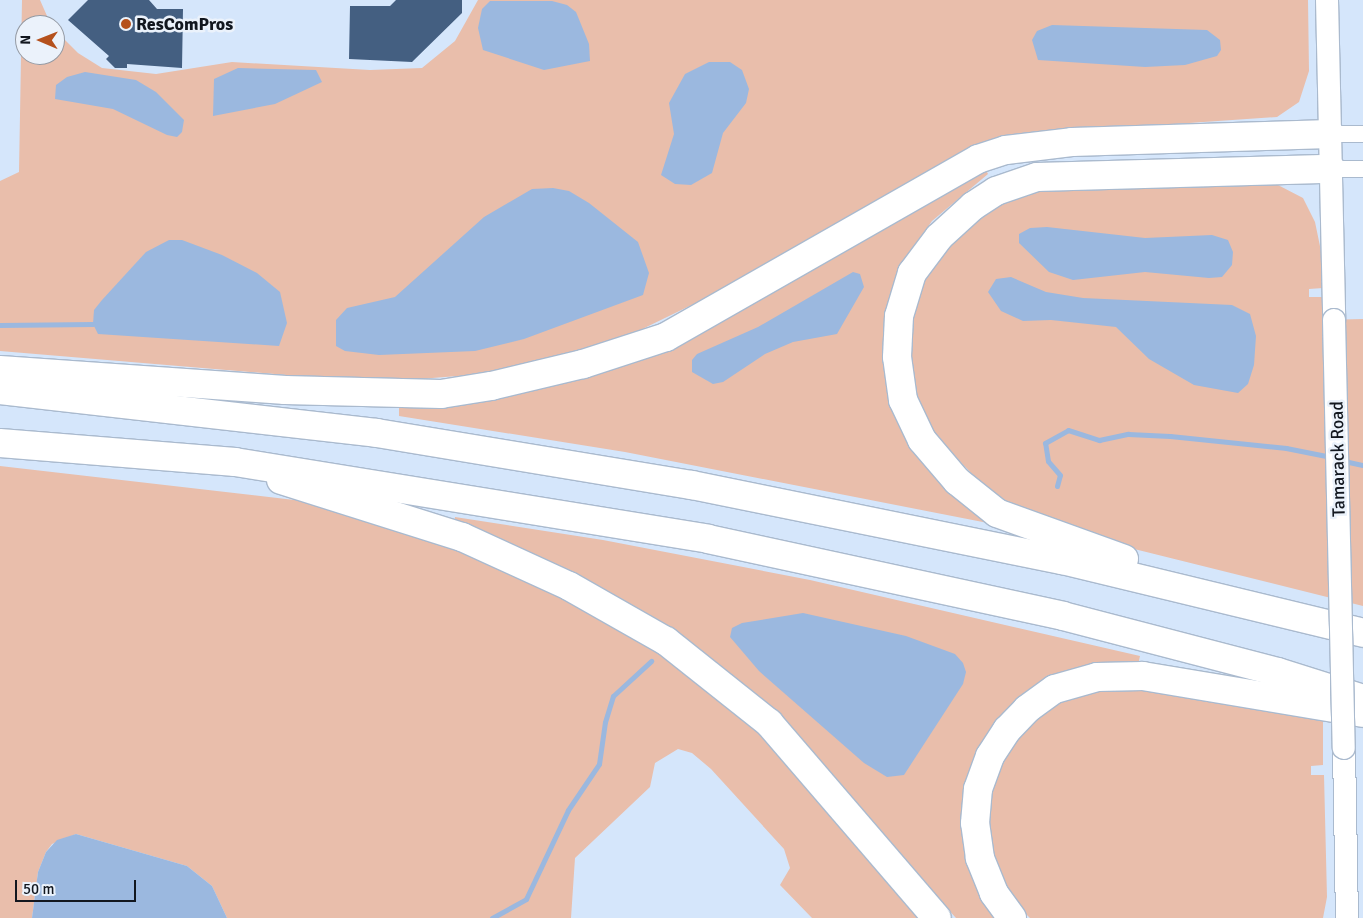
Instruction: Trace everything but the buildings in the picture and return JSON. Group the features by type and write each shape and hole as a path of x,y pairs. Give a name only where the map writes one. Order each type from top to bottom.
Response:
{"highway":[{"path":"0,370 285,390 441,394 491,386 583,364 666,338 978,159 1006,150 1072,142 1330,134"},
{"path":"1306,618 997,513 957,481 911,423 899,378 897,337 903,295 924,255 973,206 1016,183 1037,177 1110,173 1331,170"},
{"path":"0,390 367,432 674,482 916,529 1306,618 1363,633"},
{"path":"0,443 235,462 583,516 817,560 1115,629 1363,699"},
{"path":"235,462 317,494 462,537 569,586 666,641 769,723 937,918"},
{"path":"1012,918 994,893 980,858 975,822 978,789 990,756 1006,730 1027,709 1056,689 1097,677 1143,676 1363,713"}],"street":[{"name":"Tamarack Road","path":"1327,0 1347,918"},
{"path":"1330,134 1363,134"},
{"path":"1331,170 1363,169"}],"shaded area":[{"path":"22,0 40,0 47,15 22,15"},
{"path":"478,0 1308,0 1309,71 1299,102 1277,117 1045,133 628,336 539,363 483,374 407,380 334,379 0,351 0,181 19,172 21,65 65,65 65,40 78,53 102,68 156,74 232,62 370,70 422,68 455,41"},
{"path":"984,166 988,174 932,221 904,261 887,364 993,524 625,452 399,416 399,408 533,387"},
{"path":"1276,184 1303,198 1315,222 1321,251 1323,288 1309,289 1309,297 1323,297 1323,320 1363,319 1363,606 1090,538 1015,507 980,482 941,442 923,414 912,377 909,327 921,281 964,221 1024,191"},
{"path":"0,466 303,501 424,533 631,630 763,731 922,918 812,918 780,885 790,868 784,849 711,769 692,753 678,749 655,763 650,787 575,858 571,918 227,918 212,886 187,866 76,834 52,844 46,852 38,872 32,918 0,918"},
{"path":"455,517 603,540 810,580 1140,656 1138,665 1105,665 977,760 998,918 956,918 782,729 454,524"},
{"path":"1116,684 1323,718 1323,765 1311,766 1311,775 1324,775 1327,897 1323,918 1030,918 1018,906 995,870 986,816 1000,758 1049,705"}],"water":[{"path":"490,1 552,1 567,5 576,12 589,44 590,61 544,70 483,50 478,28 482,9"},
{"path":"1052,25 1207,30 1220,40 1221,50 1217,56 1185,65 1145,67 1038,60 1032,40 1037,31"},
{"path":"709,62 730,62 742,70 749,89 746,103 723,133 712,173 691,185 675,184 661,175 674,134 669,103 685,74"},
{"path":"238,68 316,70 322,82 275,104 213,116 214,79"},
{"path":"85,72 136,80 156,92 184,120 182,132 177,137 167,135 113,109 55,99 56,85 67,77"},
{"path":"553,188 569,191 589,203 638,242 649,273 643,295 524,339 475,351 379,355 345,351 336,346 336,320 347,308 395,297 484,217 532,189"},
{"path":"1047,227 1145,238 1212,235 1228,240 1233,252 1232,265 1222,277 1209,278 1145,272 1073,280 1049,272 1019,243 1019,234 1030,228"},
{"path":"169,240 182,240 222,255 257,273 280,292 287,323 279,346 98,334 93,324 94,310 146,252"},
{"path":"853,272 860,274 864,287 837,334 793,342 765,354 723,382 713,384 692,372 692,360 697,354 758,327"},
{"path":"1011,277 1046,292 1083,298 1232,305 1250,314 1256,336 1254,365 1248,384 1238,393 1194,385 1149,359 1116,327 1051,320 1023,321 1001,311 988,292 996,279"},
{"path":"803,613 906,636 955,654 963,663 966,672 963,684 904,775 887,777 864,763 759,671 730,637 732,628 742,623"},
{"path":"76,834 187,866 212,886 227,918 32,918 38,872 46,852 57,840"}],"waterway":[{"path":"0,325 93,324"},
{"path":"1057,486 1060,475 1048,461 1045,443 1068,430 1099,440 1128,434 1170,436 1286,448 1331,457"},
{"path":"1344,461 1363,465"},
{"path":"492,918 526,899 568,810 599,764 605,722 613,696 651,661"}],"place":[{"name":"ResComPros","path":"126,24"}]}
